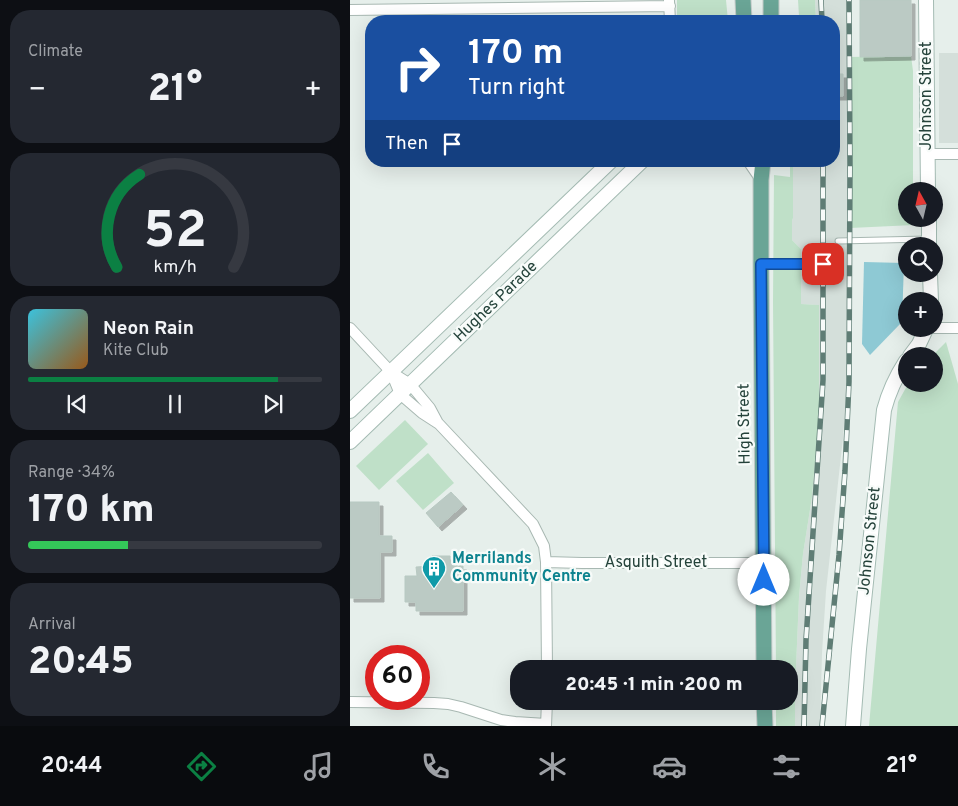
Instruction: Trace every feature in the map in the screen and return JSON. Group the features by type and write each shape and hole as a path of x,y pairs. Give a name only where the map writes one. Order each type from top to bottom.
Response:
{"main road":[{"path":"743,0 744,15"},
{"path":"771,0 771,15"},
{"name":"High Street","path":"759,167 761,180"},
{"name":"High Street","path":"762,167 761,264 764,660"},
{"path":"764,710 764,726"}],"street":[{"name":"Johnson Street","path":"926,0 928,182"},
{"path":"350,10 669,3"},
{"path":"928,154 958,154"},
{"name":"Hughes Parade","path":"350,411 605,167"},
{"name":"Hughes Parade","path":"350,442 636,167"},
{"path":"752,167 761,180"},
{"path":"350,328 405,389 430,408 438,424 533,524 544,546 546,562 547,660"},
{"path":"943,328 958,328"},
{"name":"Johnson Street","path":"853,726 859,649 884,410 890,389 898,373"},
{"name":"Asquith Street","path":"546,562 764,563"},
{"path":"350,702 448,704 501,720 546,725 546,710"}],"lane":[{"path":"838,241 898,242"},
{"path":"761,264 838,264"}],"shaded area":[{"path":"815,0 847,0 850,196 849,352 843,438 826,591 820,726 795,726 795,710 798,710 798,660 796,660 799,597 803,554 812,497 819,415 818,305 801,304 801,249 792,240 793,167 840,167 840,15 816,15"},
{"path":"939,53 958,53 958,143 939,143"}],"green space":[{"path":"677,0 726,0 727,15 677,15"},
{"path":"798,0 815,0 816,15 799,15"},
{"path":"911,56 913,71 913,182 898,182 898,226 850,228 848,57"},
{"path":"790,167 793,167 792,240 801,249 801,304 819,305 819,415 812,497 803,554 799,597 796,660 776,660 773,302 774,175 790,177"},
{"path":"946,342 958,384 958,726 869,726 898,402 904,392 943,392 943,347 941,347"},
{"path":"405,420 428,444 379,490 356,466"},
{"path":"428,453 454,483 423,510 396,481"},
{"path":"776,710 795,710 795,726 776,726"}],"water":[{"path":"864,262 898,263 898,282 903,282 903,292 898,292 898,326 870,355 862,344"}],"building":[{"path":"860,0 911,0 911,56 860,57"},
{"path":"840,74 843,74 843,96 840,96"},
{"path":"451,492 463,505 438,527 426,513"},
{"path":"350,502 379,502 379,536 392,536 392,552 380,552 380,598 350,598"},
{"name":"Merrilands Community Centre","path":"432,556 450,556 450,566 463,566 463,611 416,611 416,602 405,602 405,576 417,576 416,567 432,566"}],"railway":[{"path":"821,0 822,15"},
{"path":"822,726 839,555 849,382 849,0"},
{"path":"804,726 806,640 823,380 823,167"}],"place":[{"name":"Merrilands Community Centre","path":"434,589"}],"route":[{"path":"764,580 761,264 823,264"}]}
